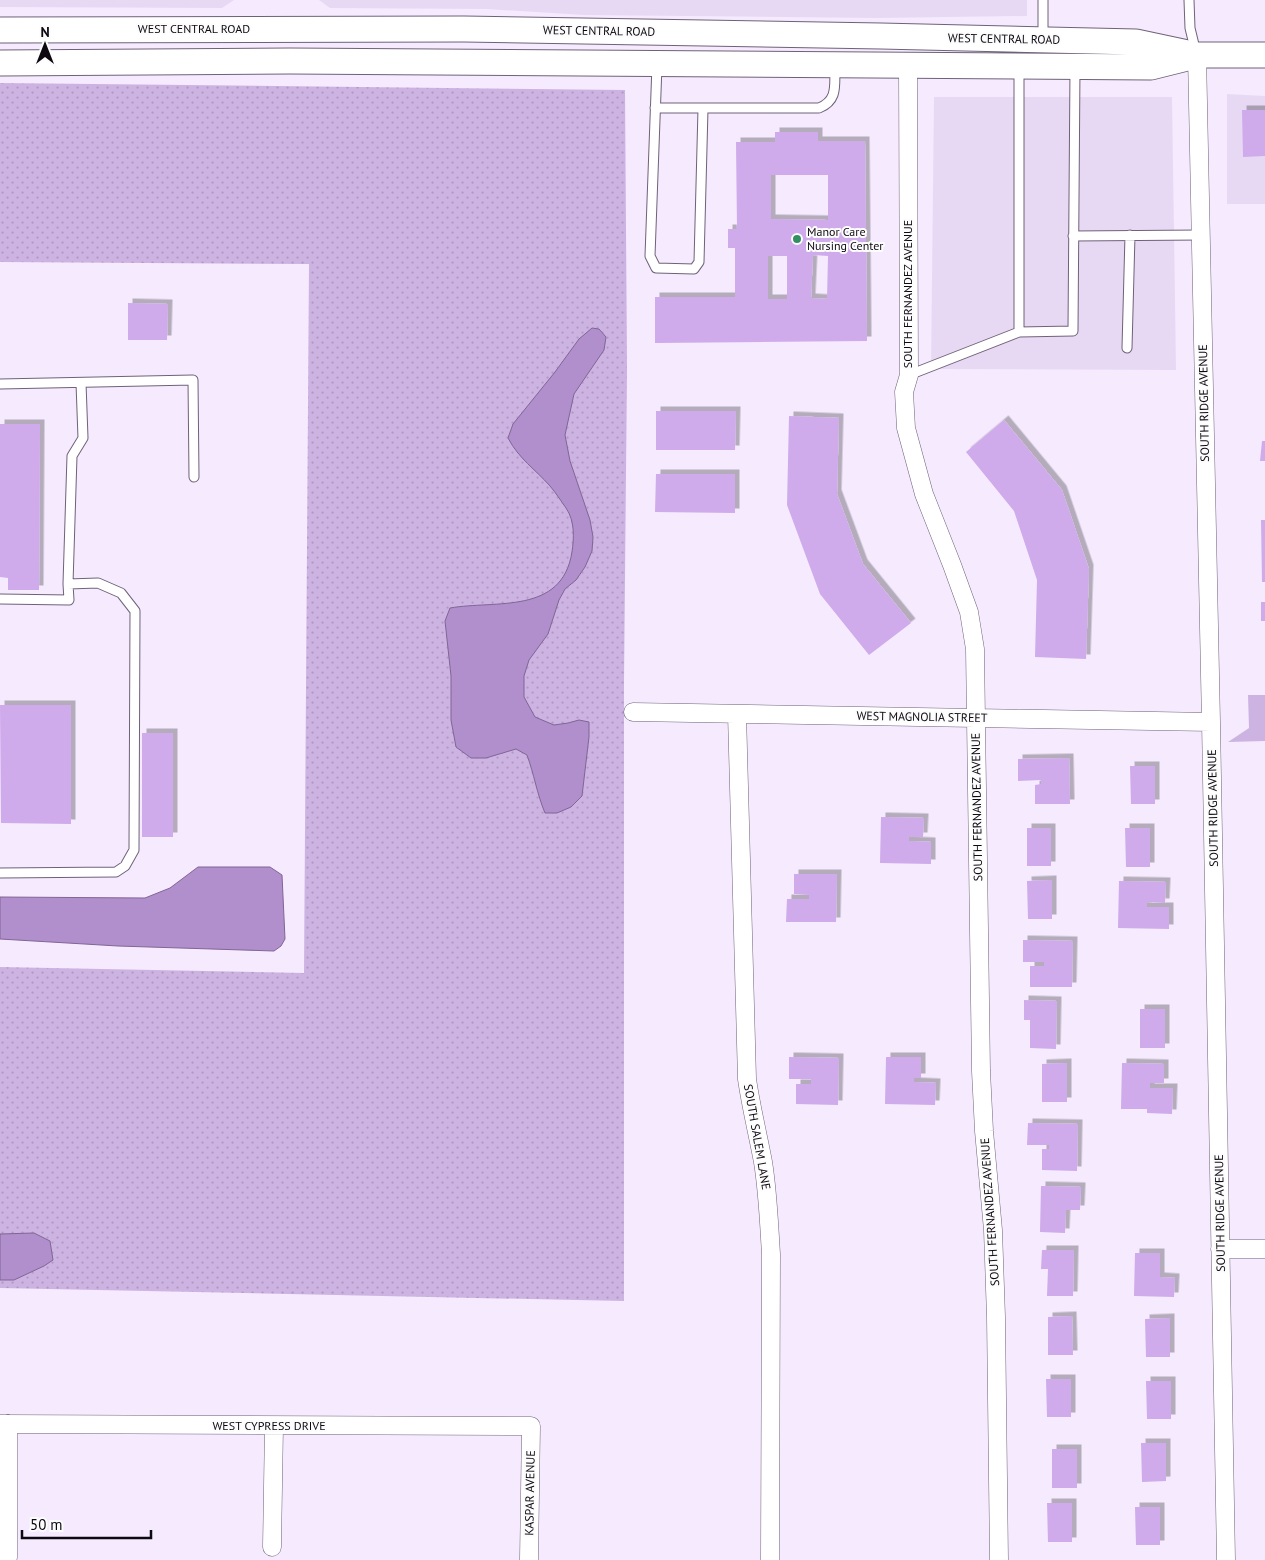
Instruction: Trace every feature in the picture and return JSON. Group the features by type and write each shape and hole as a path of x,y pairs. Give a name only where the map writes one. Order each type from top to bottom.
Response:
{"main road":[{"name":"WEST CENTRAL ROAD","path":"0,30 464,29 907,51 1019,66 1152,67 1197,55"},
{"name":"WEST CENTRAL ROAD","path":"0,63 290,61 835,65 907,51 1043,40 1136,42 1197,55 1265,55"}],"street":[{"name":"SOUTH FERNANDEZ AVENUE","path":"907,51 909,375 904,392 906,428 924,494 969,612 975,649 981,1071 984,1131 993,1230 999,1560"},
{"name":"SOUTH RIDGE AVENUE","path":"1197,55 1226,1560"},
{"name":"WEST MAGNOLIA STREET","path":"633,712 1211,722"},
{"name":"SOUTH SALEM LANE","path":"737,714 747,1079 763,1163 771,1254 770,1560"},
{"path":"1220,1249 1265,1249"},
{"name":"WEST CYPRESS DRIVE","path":"8,1557 4,1424 531,1426"},
{"path":"272,1547 274,1426"},
{"name":"KASPAR AVENUE","path":"529,1560 531,1426"}],"lane":[{"path":"1043,0 1043,40"},
{"path":"1189,0 1190,28 1197,55"},
{"path":"657,64 650,256 656,268 694,269 699,262 703,109"},
{"path":"655,108 819,108 828,105 834,96 835,65"},
{"path":"1019,66 1019,332"},
{"path":"909,375 1019,332 1073,331 1075,67"},
{"path":"1073,236 1201,235"},
{"path":"1127,348 1130,236"},
{"path":"0,384 193,380 194,477"},
{"path":"0,599 69,600 72,456 83,438 81,383"},
{"path":"0,873 116,872 125,866 134,850 135,611 122,593 98,583 68,584"}],"shaded area":[{"path":"0,0 234,0 222,8 0,7"},
{"path":"319,0 1027,0 1027,16 877,18 584,15 486,9 330,8"},
{"path":"0,83 625,90 627,369 624,682 624,1301 0,1288 0,967 304,973 309,264 0,262"},
{"path":"1227,94 1265,96 1265,204 1227,204"},
{"path":"934,97 1172,97 1176,370 931,369"},
{"path":"592,328 599,329 606,337 604,350 574,394 565,435 570,461 590,520 593,537 592,551 585,567 576,580 565,589 559,600 548,634 529,660 524,676 524,697 535,717 554,725 579,720 589,722 589,737 582,796 571,807 557,813 545,813 527,755 516,749 486,758 471,758 456,747 451,720 451,676 445,621 450,608 524,601 541,595 555,586 566,572 573,541 573,530 569,513 552,489 522,458 508,438 513,424 579,339"},
{"path":"1248,695 1265,695 1265,741 1228,742 1249,728"},
{"path":"198,867 270,867 282,875 285,939 281,946 274,951 118,946 0,939 0,897 145,898 170,888"},
{"path":"34,1233 50,1241 53,1260 14,1280 0,1280 0,1234"}],"building":[{"path":"1242,110 1265,110 1265,156 1243,157"},
{"name":"Manor Care Nursing Center","path":"775,132 818,132 818,141 865,141 867,341 655,343 655,297 735,297 735,248 728,248 728,229 737,229 736,142 775,142","holes":["771,175 828,175 828,220 771,219","813,255 828,256 827,299 811,298","768,256 787,256 787,299 768,299"]},
{"path":"128,303 168,304 167,340 128,340"},
{"path":"656,411 736,411 735,450 656,450"},
{"path":"789,416 839,418 837,494 863,564 911,623 869,655 820,594 787,505"},
{"path":"1004,420 1062,490 1089,569 1086,659 1035,657 1037,580 1014,511 966,452"},
{"path":"0,424 40,424 39,590 8,590 8,578 0,577"},
{"path":"1262,441 1265,441 1265,461 1260,461"},
{"path":"656,474 735,474 735,513 655,512"},
{"path":"1261,520 1265,520 1265,582 1262,582"},
{"path":"1261,602 1265,602 1265,621 1261,621"},
{"path":"0,705 71,705 71,824 1,823"},
{"path":"142,733 173,733 173,837 142,837"},
{"path":"1069,758 1070,804 1035,804 1035,785 1041,784 1041,780 1018,781 1018,759"},
{"path":"1130,766 1155,766 1155,804 1131,804"},
{"path":"881,817 924,818 923,837 909,837 909,841 931,842 931,864 880,863"},
{"path":"1027,828 1051,828 1051,866 1027,866"},
{"path":"1125,828 1150,828 1150,867 1126,867"},
{"path":"794,874 837,874 836,922 786,922 787,899 809,899 809,895 794,894"},
{"path":"1052,880 1052,919 1028,919 1027,881"},
{"path":"1119,881 1166,882 1165,903 1147,902 1147,907 1169,907 1169,929 1118,928"},
{"path":"1023,940 1073,941 1072,987 1030,987 1030,966 1044,966 1044,962 1023,962"},
{"path":"1024,1000 1057,1001 1056,1049 1030,1048 1030,1020 1024,1020"},
{"path":"1140,1009 1165,1009 1165,1048 1140,1048"},
{"path":"789,1057 839,1058 838,1105 796,1104 796,1084 811,1084 811,1079 789,1079"},
{"path":"886,1057 921,1057 921,1078 914,1078 914,1082 936,1083 935,1105 885,1104"},
{"path":"1067,1063 1067,1102 1042,1102 1042,1064"},
{"path":"1122,1063 1164,1064 1164,1083 1150,1083 1150,1088 1173,1088 1172,1114 1147,1113 1147,1109 1121,1109"},
{"path":"1028,1123 1078,1124 1077,1171 1042,1170 1042,1149 1049,1149 1049,1145 1027,1145"},
{"path":"1041,1186 1081,1187 1080,1210 1066,1210 1065,1233 1040,1232"},
{"path":"1042,1250 1074,1250 1073,1296 1047,1296 1048,1269 1041,1269"},
{"path":"1135,1253 1160,1253 1160,1277 1175,1278 1174,1297 1134,1296"},
{"path":"1072,1316 1073,1355 1048,1355 1048,1317"},
{"path":"1170,1318 1170,1357 1146,1357 1145,1319"},
{"path":"1046,1379 1071,1379 1071,1417 1047,1417"},
{"path":"1146,1381 1171,1381 1171,1419 1147,1419"},
{"path":"1141,1443 1166,1443 1166,1481 1142,1482"},
{"path":"1052,1449 1077,1449 1077,1488 1052,1488"},
{"path":"1047,1503 1072,1503 1072,1542 1048,1542"},
{"path":"1135,1507 1160,1507 1160,1545 1136,1545"}],"place":[{"name":"Manor Care Nursing Center","path":"797,239"}]}
